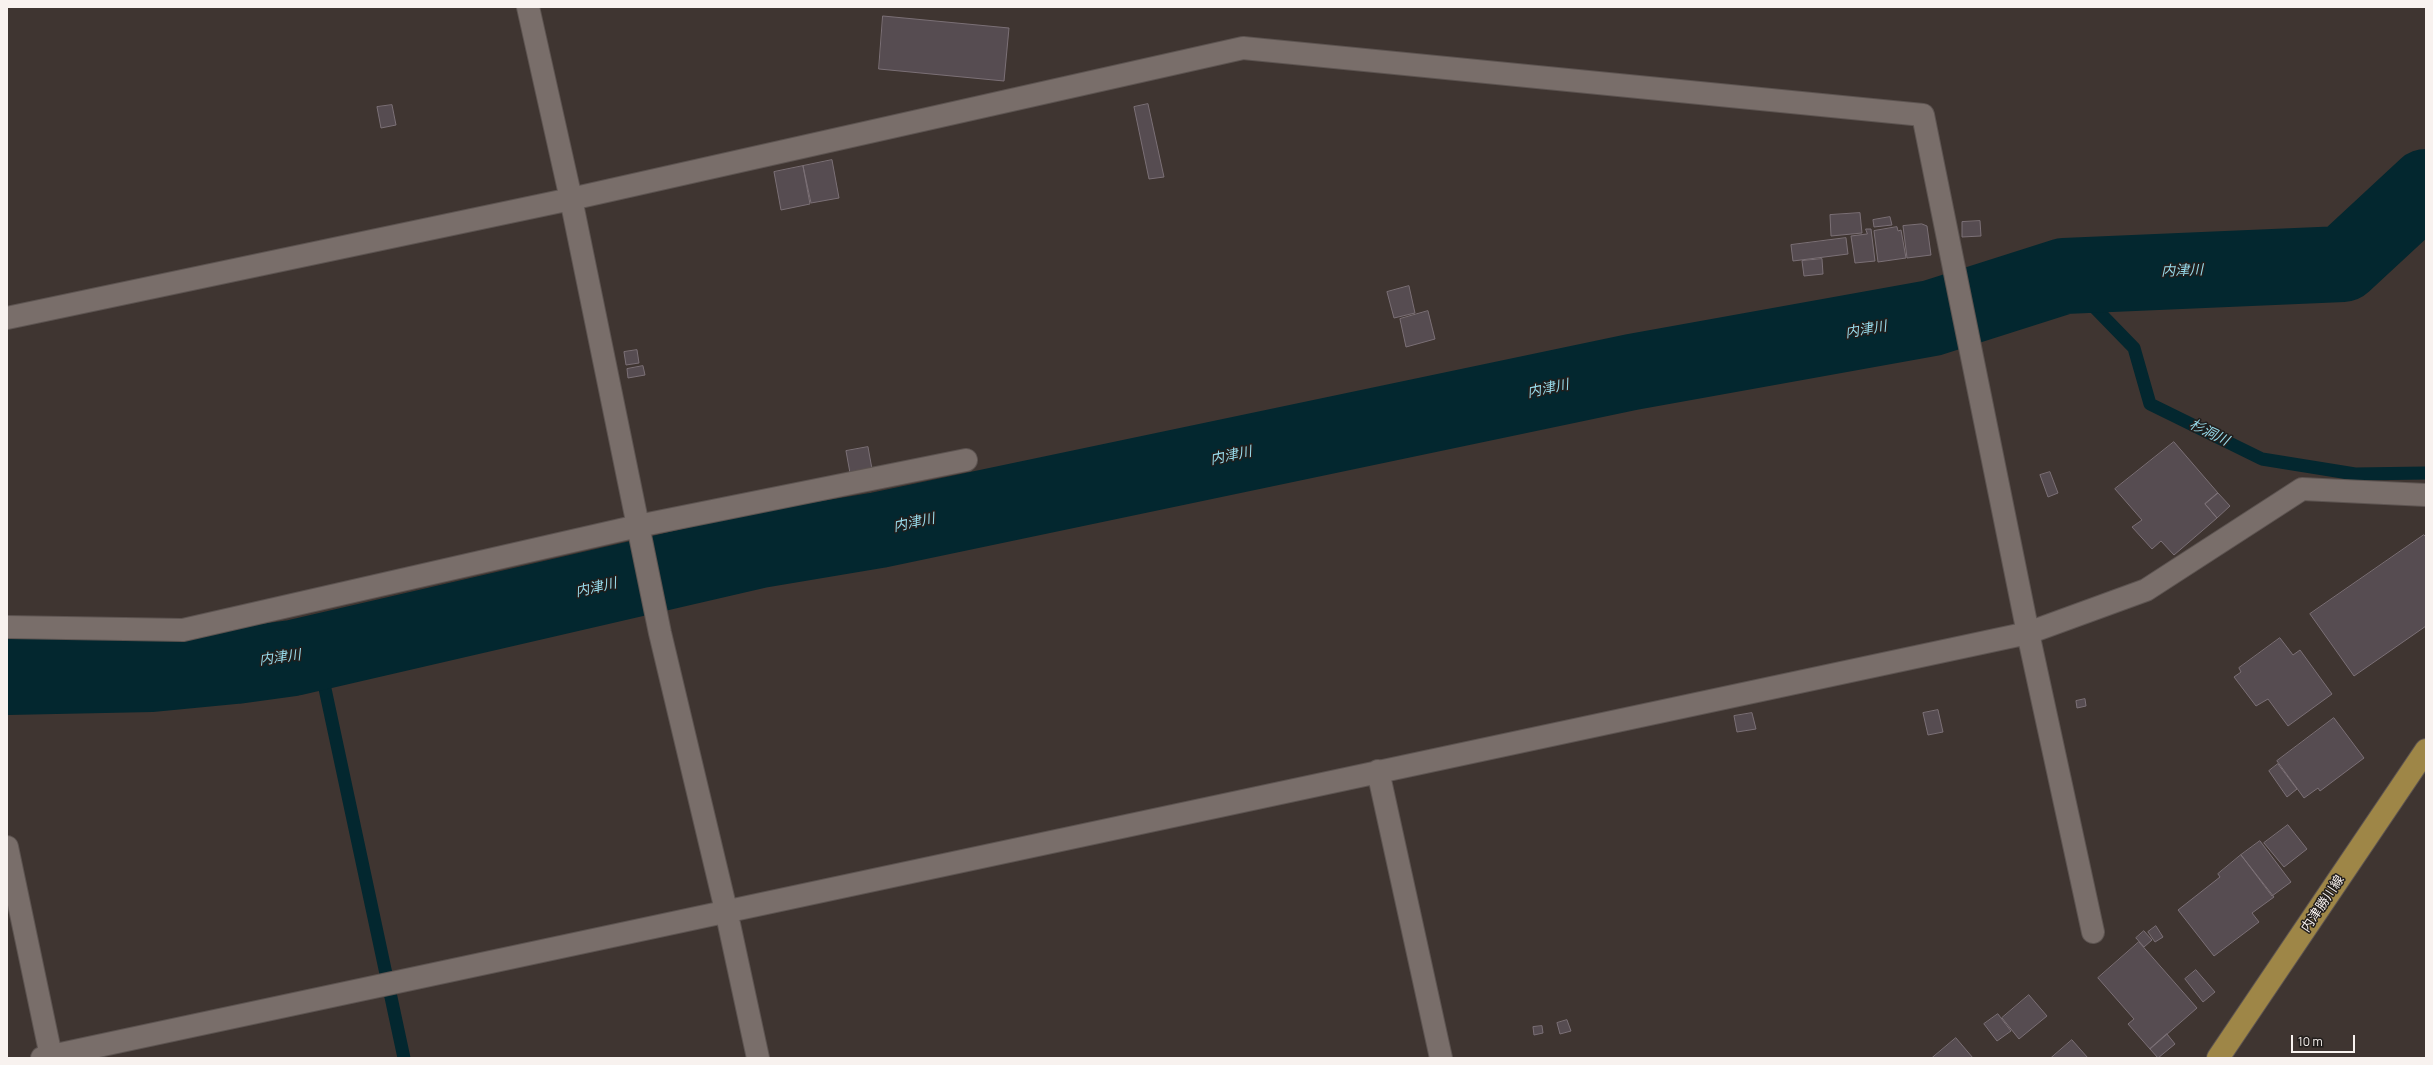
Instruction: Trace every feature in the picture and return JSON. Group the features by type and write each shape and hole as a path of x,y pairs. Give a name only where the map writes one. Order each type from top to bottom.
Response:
{"main road":[{"name":"内津勝川線","path":"2218,1058 2426,750"}],"street":[{"path":"528,7 570,199 660,633 726,910 758,1058"},
{"path":"7,318 570,199 1243,48 1924,115 2028,633 2092,932"},
{"path":"7,627 183,630 638,526 966,460"},
{"path":"7,848 47,1057 726,910 2028,633 2146,590 2302,490 2426,495"},
{"path":"1378,771 1441,1058"}],"building":[{"path":"883,16 1009,28 1004,81 879,69"},
{"path":"1148,104 1164,177 1149,179 1134,107"},
{"path":"392,105 396,125 381,128 377,107"},
{"path":"832,160 839,198 811,203 803,166"},
{"path":"803,166 810,204 781,210 774,172"},
{"path":"1860,213 1862,233 1831,236 1830,215"},
{"path":"1890,217 1892,225 1874,227 1873,220"},
{"path":"1980,221 1981,236 1962,237 1962,222"},
{"path":"1922,224 1927,226 1931,255 1907,258 1903,226"},
{"path":"1897,227 1898,231 1901,230 1906,258 1878,262 1874,231"},
{"path":"1866,229 1871,229 1875,261 1855,263 1851,236 1867,234"},
{"path":"1846,238 1848,254 1793,261 1791,245"},
{"path":"1822,259 1823,274 1804,276 1802,261"},
{"path":"1409,286 1415,313 1394,318 1387,292"},
{"path":"1428,311 1435,339 1406,347 1400,319"},
{"path":"637,350 639,363 626,365 624,352"},
{"path":"643,366 645,375 628,378 627,369"},
{"path":"2174,442 2218,493 2205,504 2217,518 2174,555 2161,541 2152,549 2132,527 2142,520 2115,489"},
{"path":"868,447 872,469 850,473 846,451"},
{"path":"2050,472 2058,493 2048,497 2040,475"},
{"path":"2218,493 2230,506 2217,518 2205,504"},
{"path":"2424,535 2426,537 2426,626 2354,676 2310,614"},
{"path":"2280,638 2293,655 2300,650 2332,694 2288,726 2268,699 2256,706 2234,677 2241,672 2239,668"},
{"path":"2085,699 2086,706 2077,708 2076,701"},
{"path":"1938,710 1943,732 1928,735 1923,713"},
{"path":"1752,713 1756,729 1737,732 1734,716"},
{"path":"2334,718 2364,758 2320,791 2318,788 2304,798 2277,761"},
{"path":"2278,764 2297,789 2287,797 2269,771"},
{"path":"2288,825 2307,849 2284,867 2264,843"},
{"path":"2260,841 2291,882 2272,896 2241,855"},
{"path":"2241,855 2274,897 2252,913 2259,922 2214,956 2178,910 2220,877 2218,874"},
{"path":"2156,926 2163,937 2155,942 2148,932"},
{"path":"2144,931 2152,940 2144,947 2136,938"},
{"path":"2139,942 2197,1008 2150,1049 2128,1024 2134,1019 2098,978"},
{"path":"2196,970 2215,992 2203,1002 2185,979"},
{"path":"2029,995 2047,1016 2019,1039 2002,1018"},
{"path":"1998,1014 2011,1031 1997,1041 1984,1024"},
{"path":"1567,1020 1571,1031 1560,1034 1557,1023"},
{"path":"1542,1026 1543,1033 1534,1035 1533,1027"},
{"path":"2167,1034 2175,1044 2158,1058 2150,1049"},
{"path":"1956,1038 1973,1058 1932,1058"},
{"path":"2072,1040 2088,1058 2051,1058"}],"waterway":[{"name":"内津川","path":"7,677 152,674 235,666 293,658 760,550 879,530 1632,372 1932,318 2064,276 2343,264 2426,187"},
{"name":"杉洞川","path":"2064,276 2134,348 2150,404 2262,459 2355,474 2426,473"},
{"path":"293,658 324,684 404,1058"}]}
